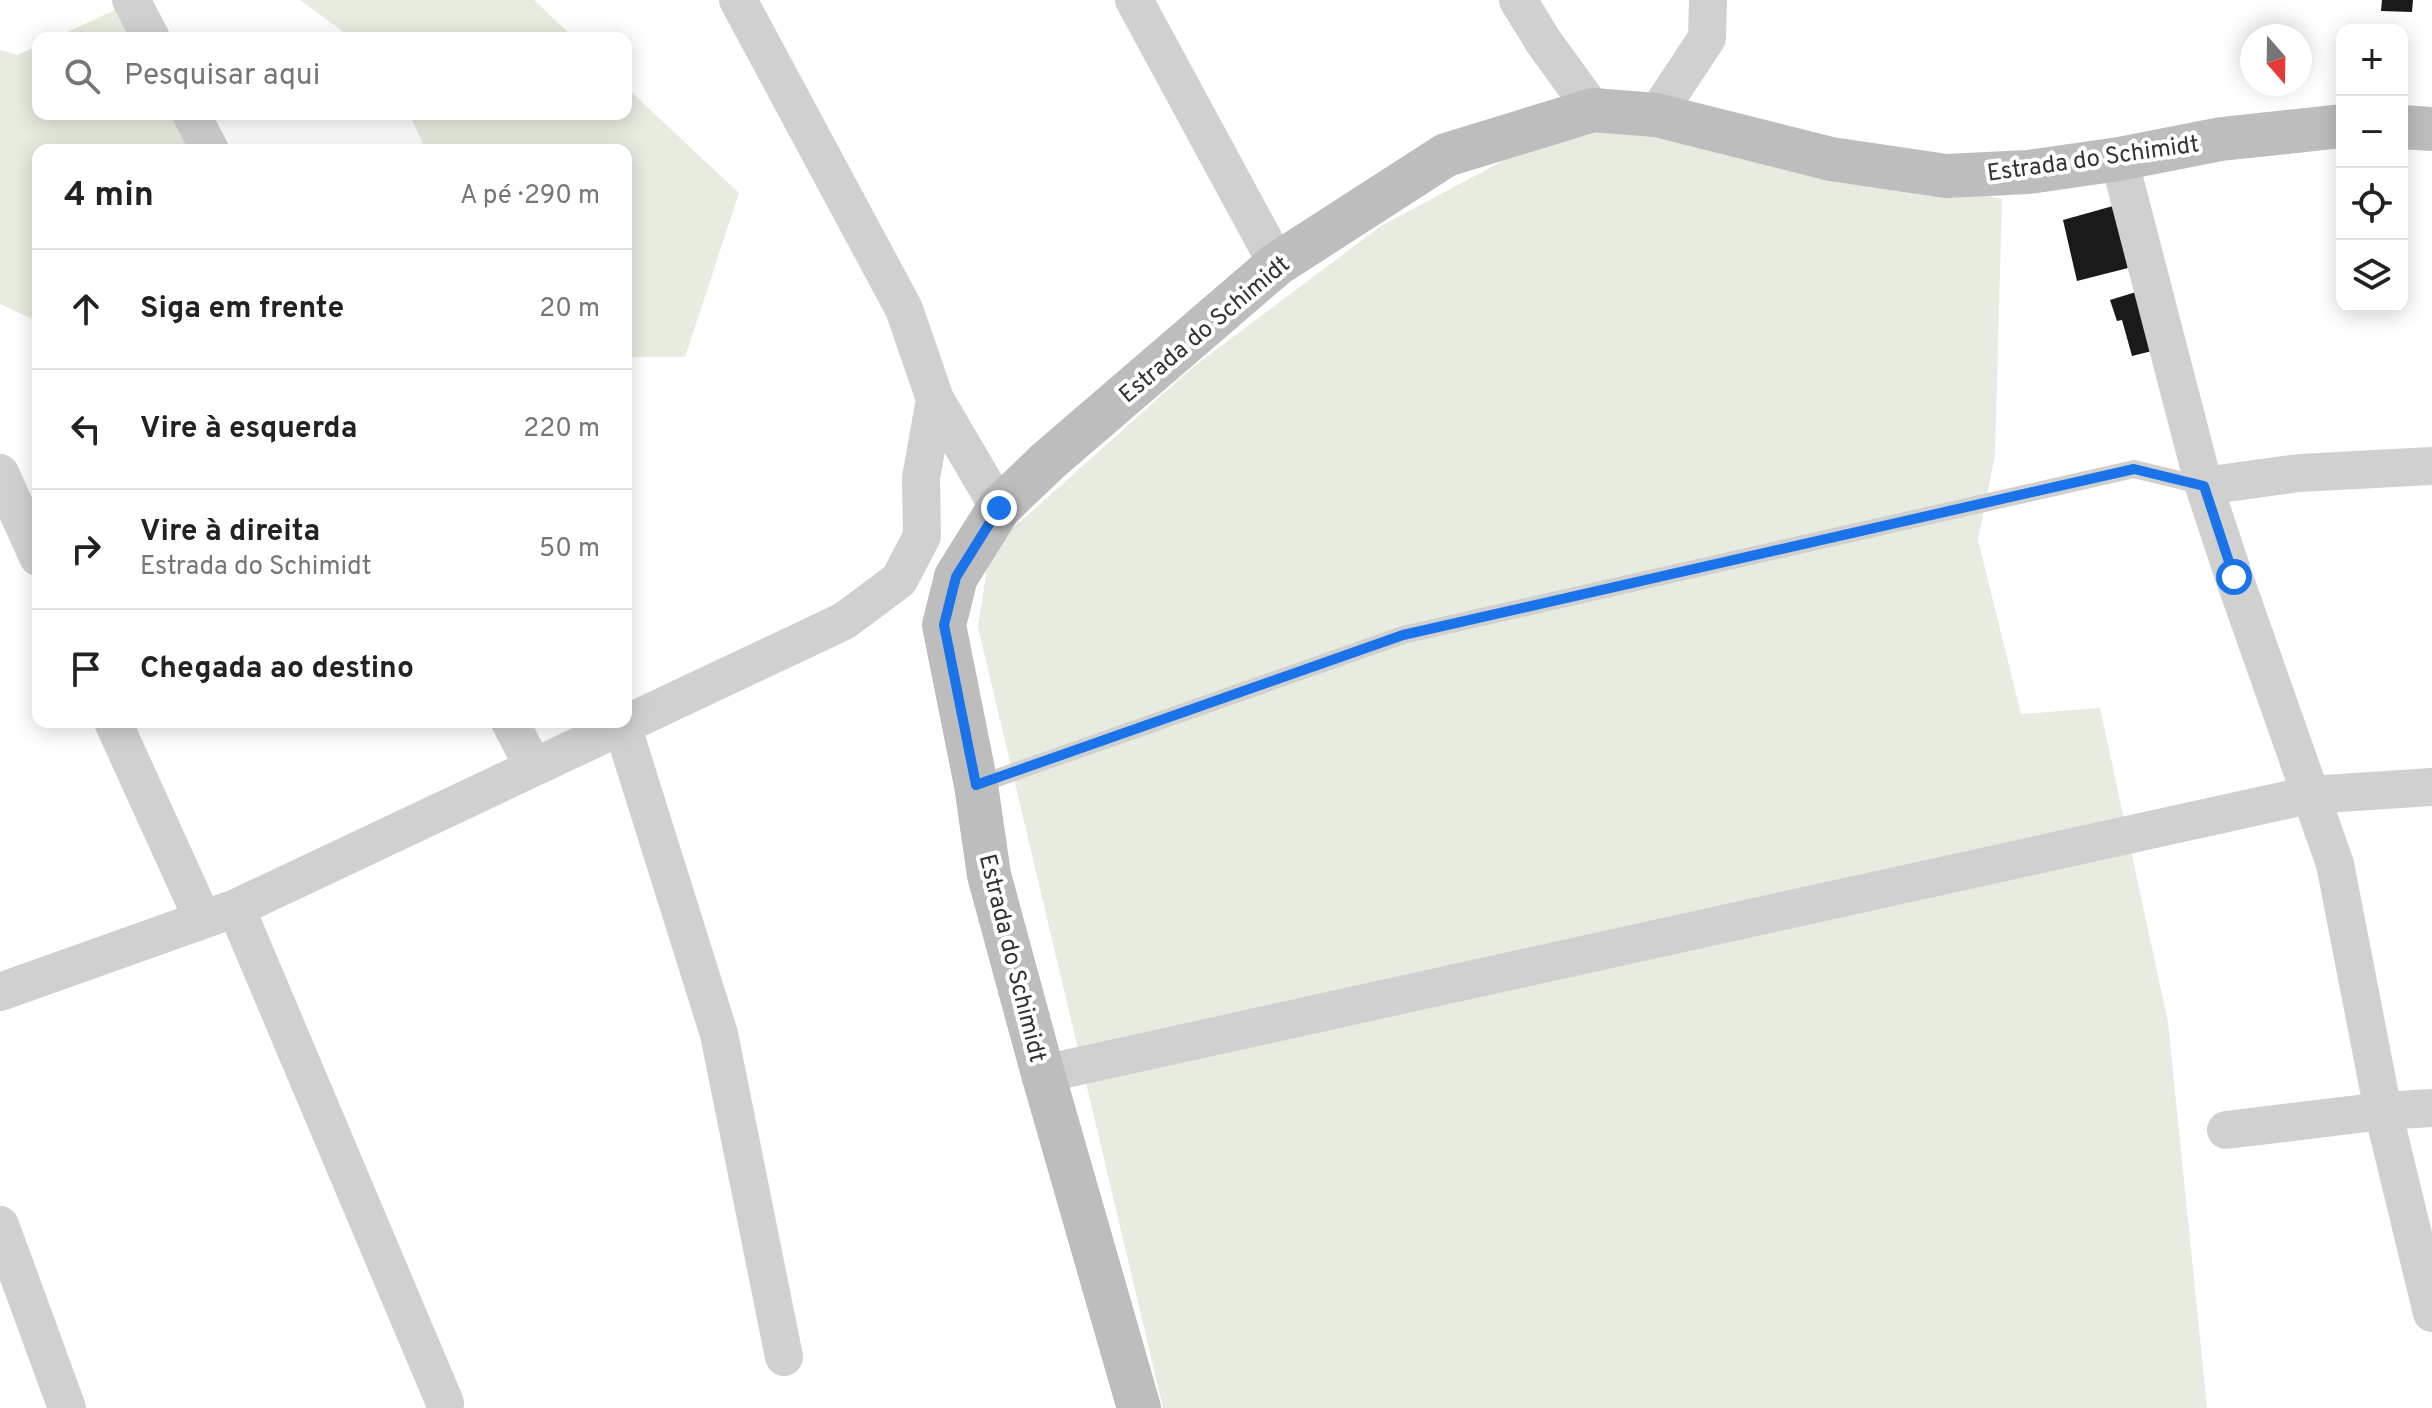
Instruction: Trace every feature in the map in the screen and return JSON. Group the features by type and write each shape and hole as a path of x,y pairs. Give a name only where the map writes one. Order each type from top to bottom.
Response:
{"street":[{"path":"131,0 148,32"},
{"path":"738,0 904,309 935,399 999,508"},
{"path":"1134,0 1277,264"},
{"path":"1518,0 1543,41 1593,110"},
{"path":"1656,115 1707,38 1708,0"},
{"name":"Estrada do Schimidt","path":"1139,1408 989,875 976,785 944,625 956,577 999,508 1059,451 1277,264 1446,155 1593,110 1656,115 1831,159 1946,176 2028,172 2119,159 2221,139 2336,127"},
{"path":"194,120 207,144"},
{"path":"2408,127 2432,129"},
{"path":"2119,159 2204,486 2335,864 2383,1111 2432,1313"},
{"path":"632,720 844,621 899,580 922,536 921,478 935,399"},
{"path":"2204,486 2299,473 2432,466"},
{"path":"0,473 32,544"},
{"path":"116,728 219,914 445,1403"},
{"path":"513,728 533,766"},
{"path":"0,992 219,914 615,728"},
{"path":"623,728 719,1034 784,1357"},
{"path":"1043,1074 2309,795 2432,787"},
{"path":"2226,1130 2432,1108"},
{"path":"0,1225 67,1408"}],"lane":[{"path":"976,785 1403,635 2134,469 2204,486"}],"shaded area":[{"path":"300,0 534,0 568,32 344,32"},
{"path":"117,9 132,32 67,32"},
{"path":"32,49 32,120 188,120 203,144 32,144 30,318 0,304 0,50 17,55"},
{"path":"632,93 739,193 685,357 632,357 632,144 423,144 412,120 632,120"},
{"path":"1655,122 2002,199 1995,455 1978,540 2021,714 2100,708 2168,1022 2207,1408 1163,1408 978,627 990,549 1193,367 1381,226 1559,131"}],"building":[{"path":"2382,0 2413,0 2412,12 2381,11"},
{"path":"2113,206 2128,268 2077,281 2063,220"},
{"path":"2136,292 2152,351 2132,356 2122,320 2117,321 2110,300"}],"route":[{"path":"999,508 956,577 944,625 976,785 1403,635 2134,469 2204,486 2234,577"}]}
